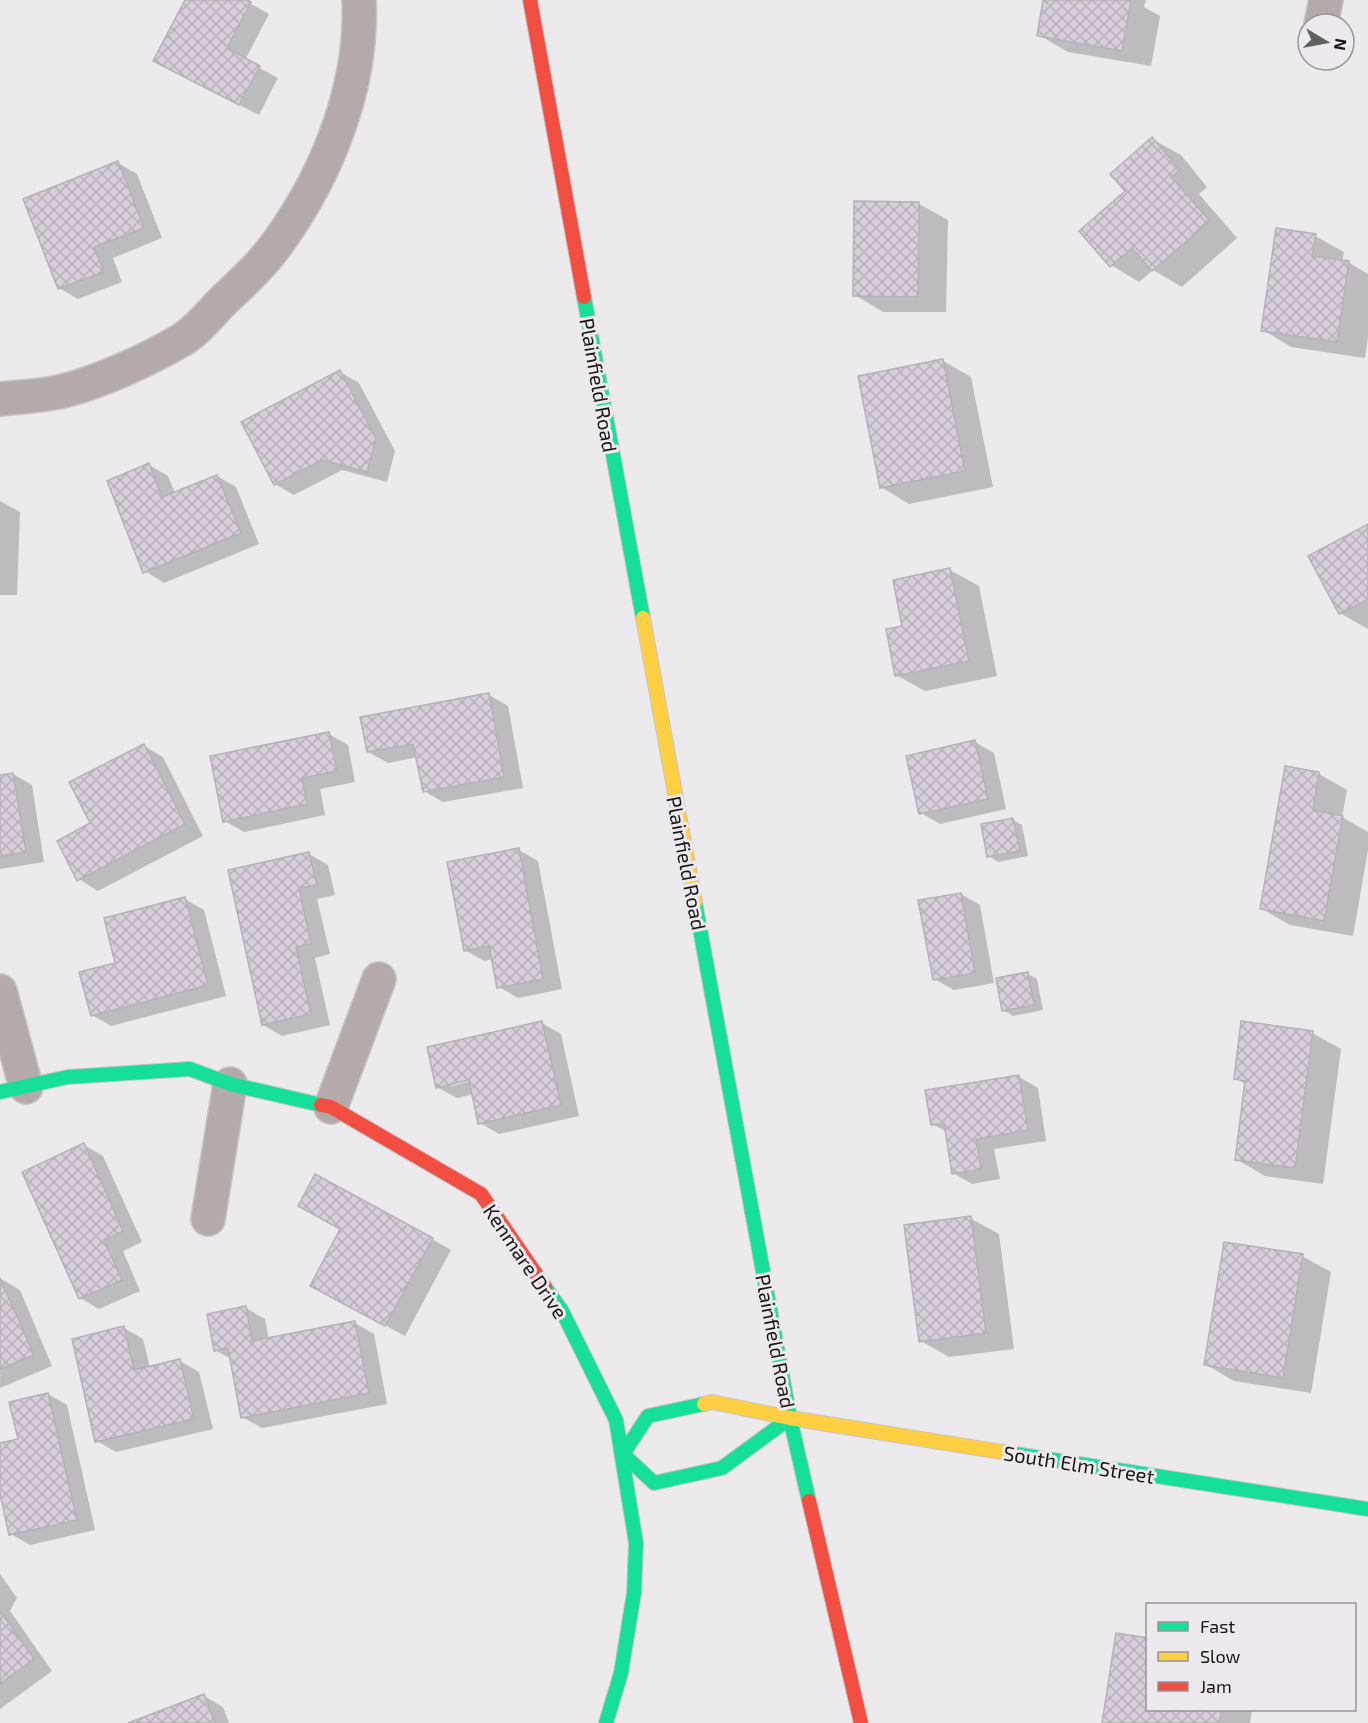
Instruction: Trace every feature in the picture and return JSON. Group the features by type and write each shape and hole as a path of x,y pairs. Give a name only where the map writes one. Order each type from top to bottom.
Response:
{"street":[{"path":"0,399 65,390 110,375 182,340 250,276 278,243 303,206 328,156 346,103 354,64 360,15 359,0"},
{"name":"Plainfield Road","path":"530,0 606,427 790,1418 861,1723"},
{"path":"331,1107 379,979"},
{"name":"Kenmare Drive","path":"0,991 13,1090 68,1077 190,1069 230,1084 331,1107 481,1194 562,1311 616,1420 636,1543 634,1593 621,1673 606,1723"},
{"path":"208,1219 230,1084"},
{"path":"712,1402 790,1418 722,1468 654,1483 623,1454 648,1416 712,1402"},
{"name":"South Elm Street","path":"790,1418 1368,1509"}],"building":[{"path":"185,0 247,0 251,2 227,48 260,66 239,105 153,61"},
{"path":"1043,0 1131,0 1122,51 1037,36"},
{"path":"1152,137 1180,170 1171,177 1210,221 1152,271 1132,248 1110,267 1079,231 1125,191 1110,174"},
{"path":"118,161 144,228 94,247 104,272 58,289 23,199"},
{"path":"854,201 919,202 918,297 853,296"},
{"path":"1276,228 1316,234 1312,256 1349,261 1337,342 1261,331"},
{"path":"943,359 965,471 880,488 858,376"},
{"path":"340,370 376,439 367,472 322,460 274,485 241,422"},
{"path":"149,463 162,497 217,475 241,533 143,573 107,481"},
{"path":"1368,524 1368,599 1339,614 1308,556"},
{"path":"950,568 969,661 895,676 886,629 902,626 893,580"},
{"path":"489,693 504,777 423,792 413,744 367,752 360,717"},
{"path":"329,732 337,771 302,778 307,804 223,822 210,756"},
{"path":"975,740 988,799 919,814 906,756"},
{"path":"144,744 185,824 77,881 57,841 90,823 69,782"},
{"path":"1285,766 1319,772 1313,810 1343,816 1324,921 1260,909"},
{"path":"13,773 26,852 0,856 0,775"},
{"path":"1013,818 1020,851 987,857 981,824"},
{"path":"519,848 543,979 497,988 489,946 464,951 447,862"},
{"path":"309,852 317,885 299,888 311,944 296,947 311,1014 262,1025 228,870"},
{"path":"961,893 975,973 933,980 918,900"},
{"path":"185,897 208,985 91,1016 79,972 115,963 104,918"},
{"path":"1028,972 1034,1005 1002,1011 996,978"},
{"path":"542,1021 561,1105 478,1124 469,1080 436,1088 427,1047"},
{"path":"1241,1021 1313,1031 1295,1168 1235,1160 1245,1081 1234,1079"},
{"path":"1019,1075 1028,1130 976,1139 981,1169 952,1174 944,1123 931,1125 925,1090"},
{"path":"84,1143 123,1231 104,1240 122,1280 79,1299 22,1172"},
{"path":"315,1174 433,1238 385,1326 310,1286 340,1229 298,1206"},
{"path":"971,1216 986,1333 919,1342 904,1225"},
{"path":"1224,1242 1303,1254 1283,1378 1204,1365"},
{"path":"0,1278 34,1355 0,1369"},
{"path":"246,1306 252,1341 355,1321 369,1393 241,1418 228,1348 214,1351 207,1314"},
{"path":"124,1326 134,1370 180,1359 194,1419 95,1442 72,1339"},
{"path":"48,1393 77,1520 9,1535 0,1494 0,1443 18,1439 9,1402"},
{"path":"0,1611 34,1659 0,1684"},
{"path":"1116,1633 1146,1638 1146,1711 1222,1711 1219,1723 1102,1723"},
{"path":"204,1694 215,1723 128,1723"}],"traffic: fast":[{"path":"584,297 643,618"},
{"path":"695,902 790,1418 809,1501"},
{"path":"0,1092 68,1077 190,1069 230,1084 321,1105"},
{"path":"545,1287 562,1311 616,1420 636,1543 634,1593 621,1673 606,1723"},
{"path":"704,1404 648,1416 623,1454 654,1483 722,1468 790,1418"},
{"path":"1002,1452 1368,1509"}],"traffic: slow":[{"path":"643,618 695,902"},
{"path":"704,1404 712,1402 790,1418 1002,1452"}],"traffic: jam":[{"path":"530,0 584,297"},
{"path":"321,1105 331,1107 481,1194 545,1287"},
{"path":"809,1501 861,1723"}]}
